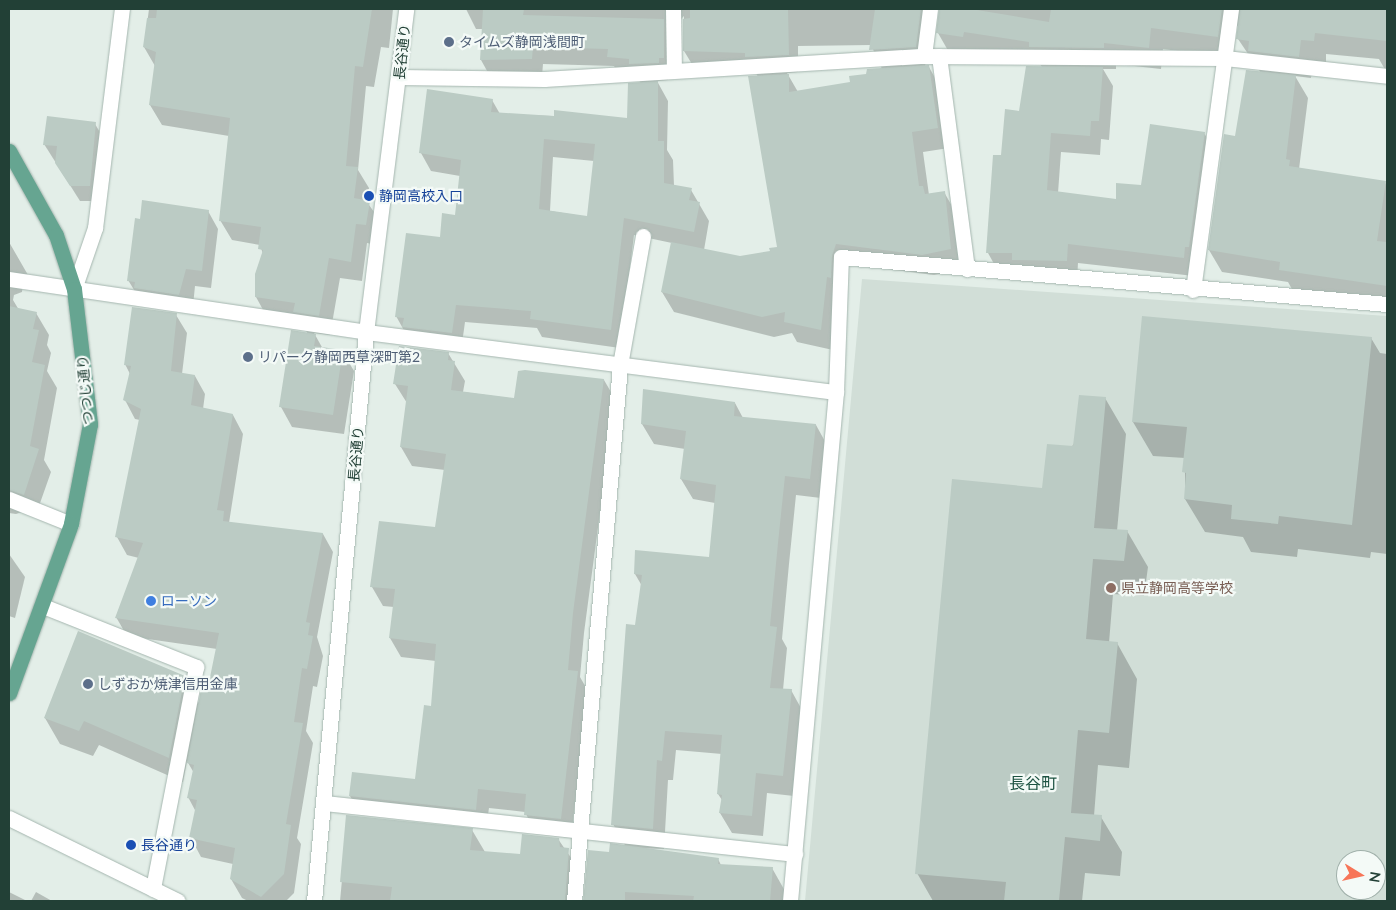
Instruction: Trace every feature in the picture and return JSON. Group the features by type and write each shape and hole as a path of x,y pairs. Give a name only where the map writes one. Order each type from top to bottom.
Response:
{"main road":[{"name":"つつじ通り","path":"9,151 56,236 74,289 90,424 72,524 9,693"}],"street":[{"path":"74,289 95,228 122,9"},
{"name":"長谷通り","path":"314,901 325,803 366,332 406,9"},
{"path":"673,9 674,70"},
{"path":"930,9 932,56 967,269"},
{"path":"1193,290 1231,9"},
{"path":"399,77 544,79 932,56 1225,58 1387,76"},
{"path":"574,901 578,831 620,365 643,236"},
{"path":"790,901 836,392 841,257 1193,290 1387,304"},
{"path":"9,279 366,332 836,392"},
{"path":"9,499 72,524"},
{"path":"43,606 196,667 153,889"},
{"path":"325,803 794,854"},
{"path":"9,818 153,889 171,900"}],"shaded area":[{"name":"県立静岡高等学校","path":"862,279 1387,316 1387,901 805,901"}],"building":[{"path":"157,9 372,9 363,67 355,66 346,166 358,167 354,198 370,201 366,225 356,224 351,262 329,258 319,316 293,312 295,303 255,297 255,274 263,250 258,249 261,227 219,221 230,118 149,105 156,52 143,47 147,18 156,18"},
{"path":"483,9 524,9 523,15 664,19 664,58 659,58 659,63 629,64 629,59 607,57 608,49 533,47 532,59 480,60"},
{"path":"690,9 788,9 789,55 745,57 745,53 683,51 683,19 690,18"},
{"path":"875,9 921,9 916,47 869,50"},
{"path":"939,9 971,9 1049,22 1051,9 1222,9 1218,37 1151,28 1149,48 1104,43 1104,48 1029,47 1029,42 964,32 963,37 936,33"},
{"path":"1240,9 1387,9 1387,41 1315,33 1314,41 1301,40 1299,57 1248,51 1249,41 1236,39"},
{"path":"929,65 938,128 912,132 919,186 923,186 925,194 945,191 951,249 922,255 836,244 832,256 831,278 827,277 821,330 784,322 785,312 762,317 661,292 671,242 740,256 770,251 769,248 777,247 748,76 789,74 789,92 850,82 849,76 866,74 867,69"},
{"path":"1026,66 1103,67 1099,121 1091,121 1090,136 1051,133 1047,190 1116,199 1116,183 1141,185 1150,124 1205,132 1189,247 1185,247 1184,258 1068,244 1067,261 1012,260 1012,253 986,253 993,155 1001,155 1005,109 1019,111"},
{"path":"1246,70 1296,75 1286,159 1290,160 1289,166 1386,181 1377,241 1387,242 1387,286 1279,270 1280,262 1208,250 1224,134 1235,136"},
{"path":"658,81 658,141 664,141 664,183 692,188 689,200 700,202 694,232 624,218 611,330 530,319 531,311 456,305 452,333 402,327 404,318 395,317 406,233 440,237 442,213 455,215 461,160 419,153 427,89 493,99 491,112 554,116 554,110 627,118 628,83","holes":["544,139 595,144 587,216 539,209"]},
{"path":"47,116 96,122 90,186 70,186 55,163 57,146 43,145"},
{"path":"142,200 209,210 202,271 186,269 179,295 134,288 135,282 127,281 135,218 140,219"},
{"path":"9,306 37,312 33,329 39,330 32,362 45,365 30,446 39,449 24,495 9,490"},
{"path":"132,307 177,313 171,371 195,375 191,405 233,414 217,510 224,511 223,521 323,533 306,622 310,623 308,635 313,636 307,669 302,668 294,722 303,723 286,824 291,825 284,874 261,897 230,879 235,848 189,838 197,800 187,798 194,765 187,763 202,684 208,687 219,633 115,618 143,543 115,537 141,409 123,400 131,366 124,365"},
{"path":"1142,316 1372,337 1352,525 1279,516 1278,524 1231,519 1232,505 1184,499 1186,473 1182,472 1187,427 1132,422"},
{"path":"291,330 316,334 314,346 343,350 333,415 279,407"},
{"path":"399,346 449,352 448,360 455,361 451,390 514,398 518,371 525,370 604,379 573,613 568,670 578,671 561,819 524,815 526,794 478,789 476,810 349,796 352,772 415,779 424,705 431,706 436,644 389,638 395,589 370,587 379,521 435,527 446,454 400,447 408,386 393,384"},
{"path":"643,389 735,402 734,416 816,424 810,479 785,476 770,626 777,627 770,688 792,689 783,776 756,773 752,816 719,813 722,795 717,794 722,735 665,731 662,761 657,760 653,829 611,825 626,624 635,625 642,575 634,574 635,550 709,557 716,485 680,479 686,431 641,424"},
{"path":"1079,395 1106,397 1094,528 1128,530 1124,561 1093,559 1086,639 1118,642 1109,733 1078,730 1071,813 1102,815 1100,841 1065,837 1059,901 1004,901 1006,882 915,874 952,479 1042,488 1047,444 1073,446"},
{"path":"78,631 185,676 169,758 84,721 79,731 44,718"},
{"path":"346,815 473,828 470,850 520,854 522,834 559,838 560,847 569,848 565,901 390,901 392,887 340,882"},
{"path":"610,843 719,858 718,864 773,867 770,901 693,901 694,896 625,892 625,901 583,901 588,850 609,852"}],"place":[{"name":"タイムズ静岡浅間町","path":"449,42"},
{"name":"静岡高校入口","path":"369,196"},
{"name":"リパーク静岡西草深町第2","path":"248,357"},
{"name":"県立静岡高等学校","path":"1111,588"},
{"name":"ローソン","path":"151,601"},
{"name":"しずおか焼津信用金庫","path":"88,684"},
{"name":"長谷通り","path":"131,845"}],"district":[{"name":"長谷町","path":"1033,783"}]}
